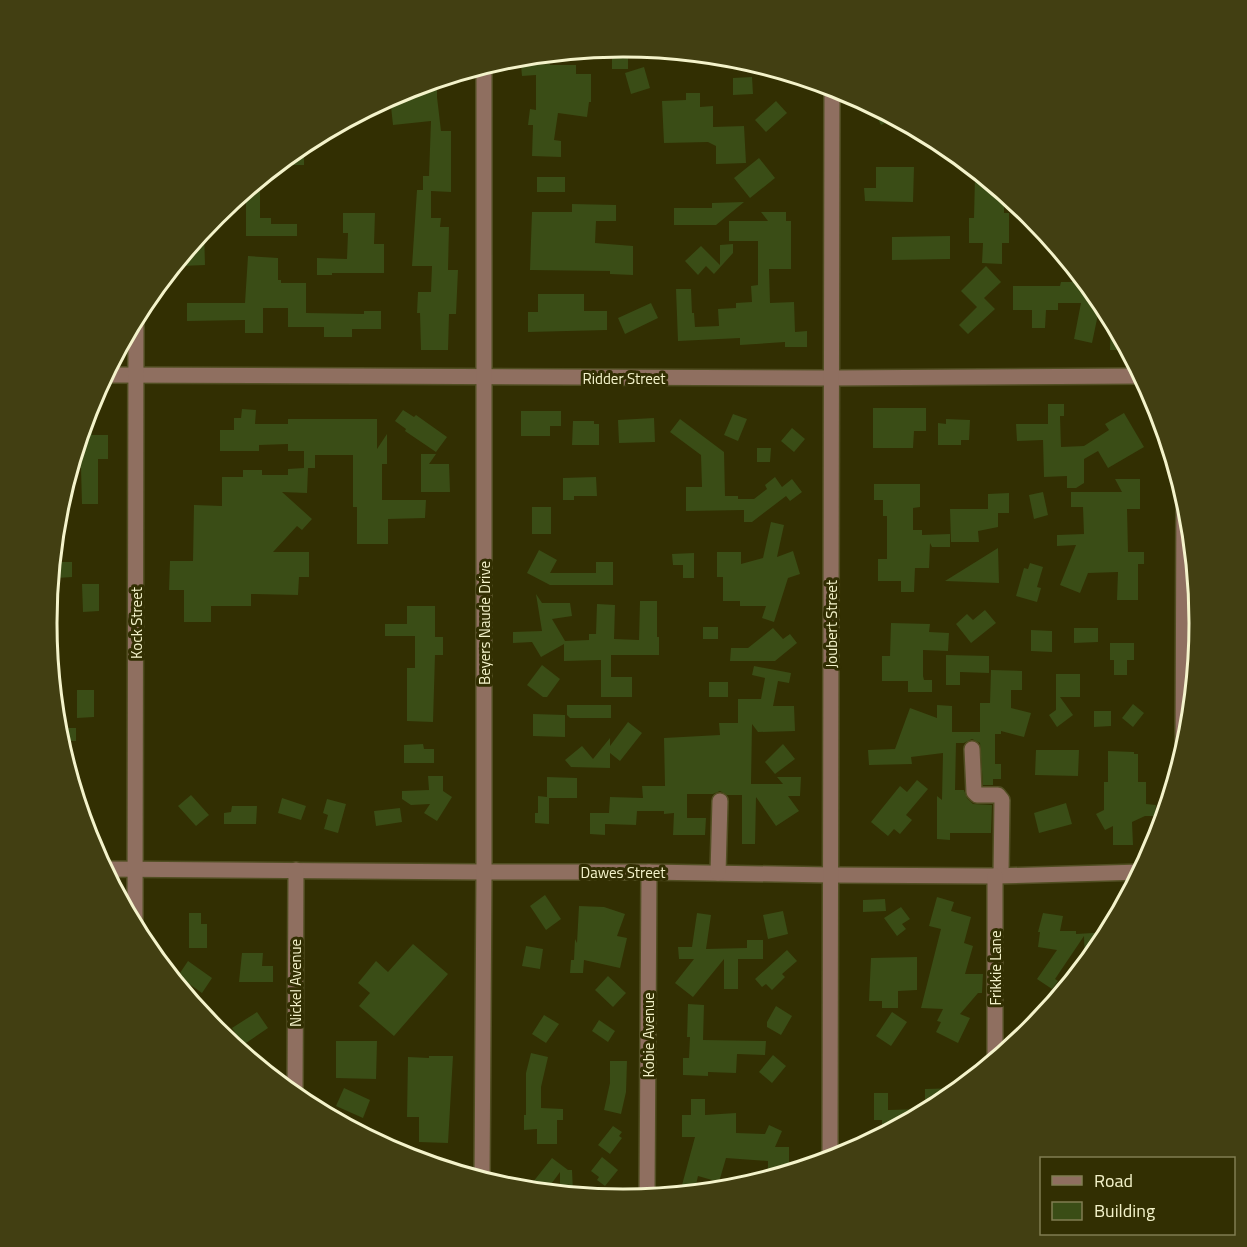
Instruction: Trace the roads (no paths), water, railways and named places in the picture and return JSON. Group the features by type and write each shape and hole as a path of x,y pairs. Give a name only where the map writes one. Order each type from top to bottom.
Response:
{"street":[{"name":"Beyers Naude Drive","path":"482,1172 484,74"},
{"name":"Joubert Street","path":"830,1151 832,97"},
{"name":"Kock Street","path":"135,911 136,335"},
{"name":"Ridder Street","path":"114,375 831,378 1133,376"},
{"path":"1183,708 1184,543"},
{"name":"Frikkie Lane","path":"972,749 974,792 977,795 998,795 1002,800 998,875 995,1051"},
{"path":"718,873 720,801"},
{"name":"Dawes Street","path":"113,869 830,875 1132,873"},
{"name":"Nickel Avenue","path":"295,1085 296,870"},
{"name":"Kobie Avenue","path":"647,1189 649,872"}]}
